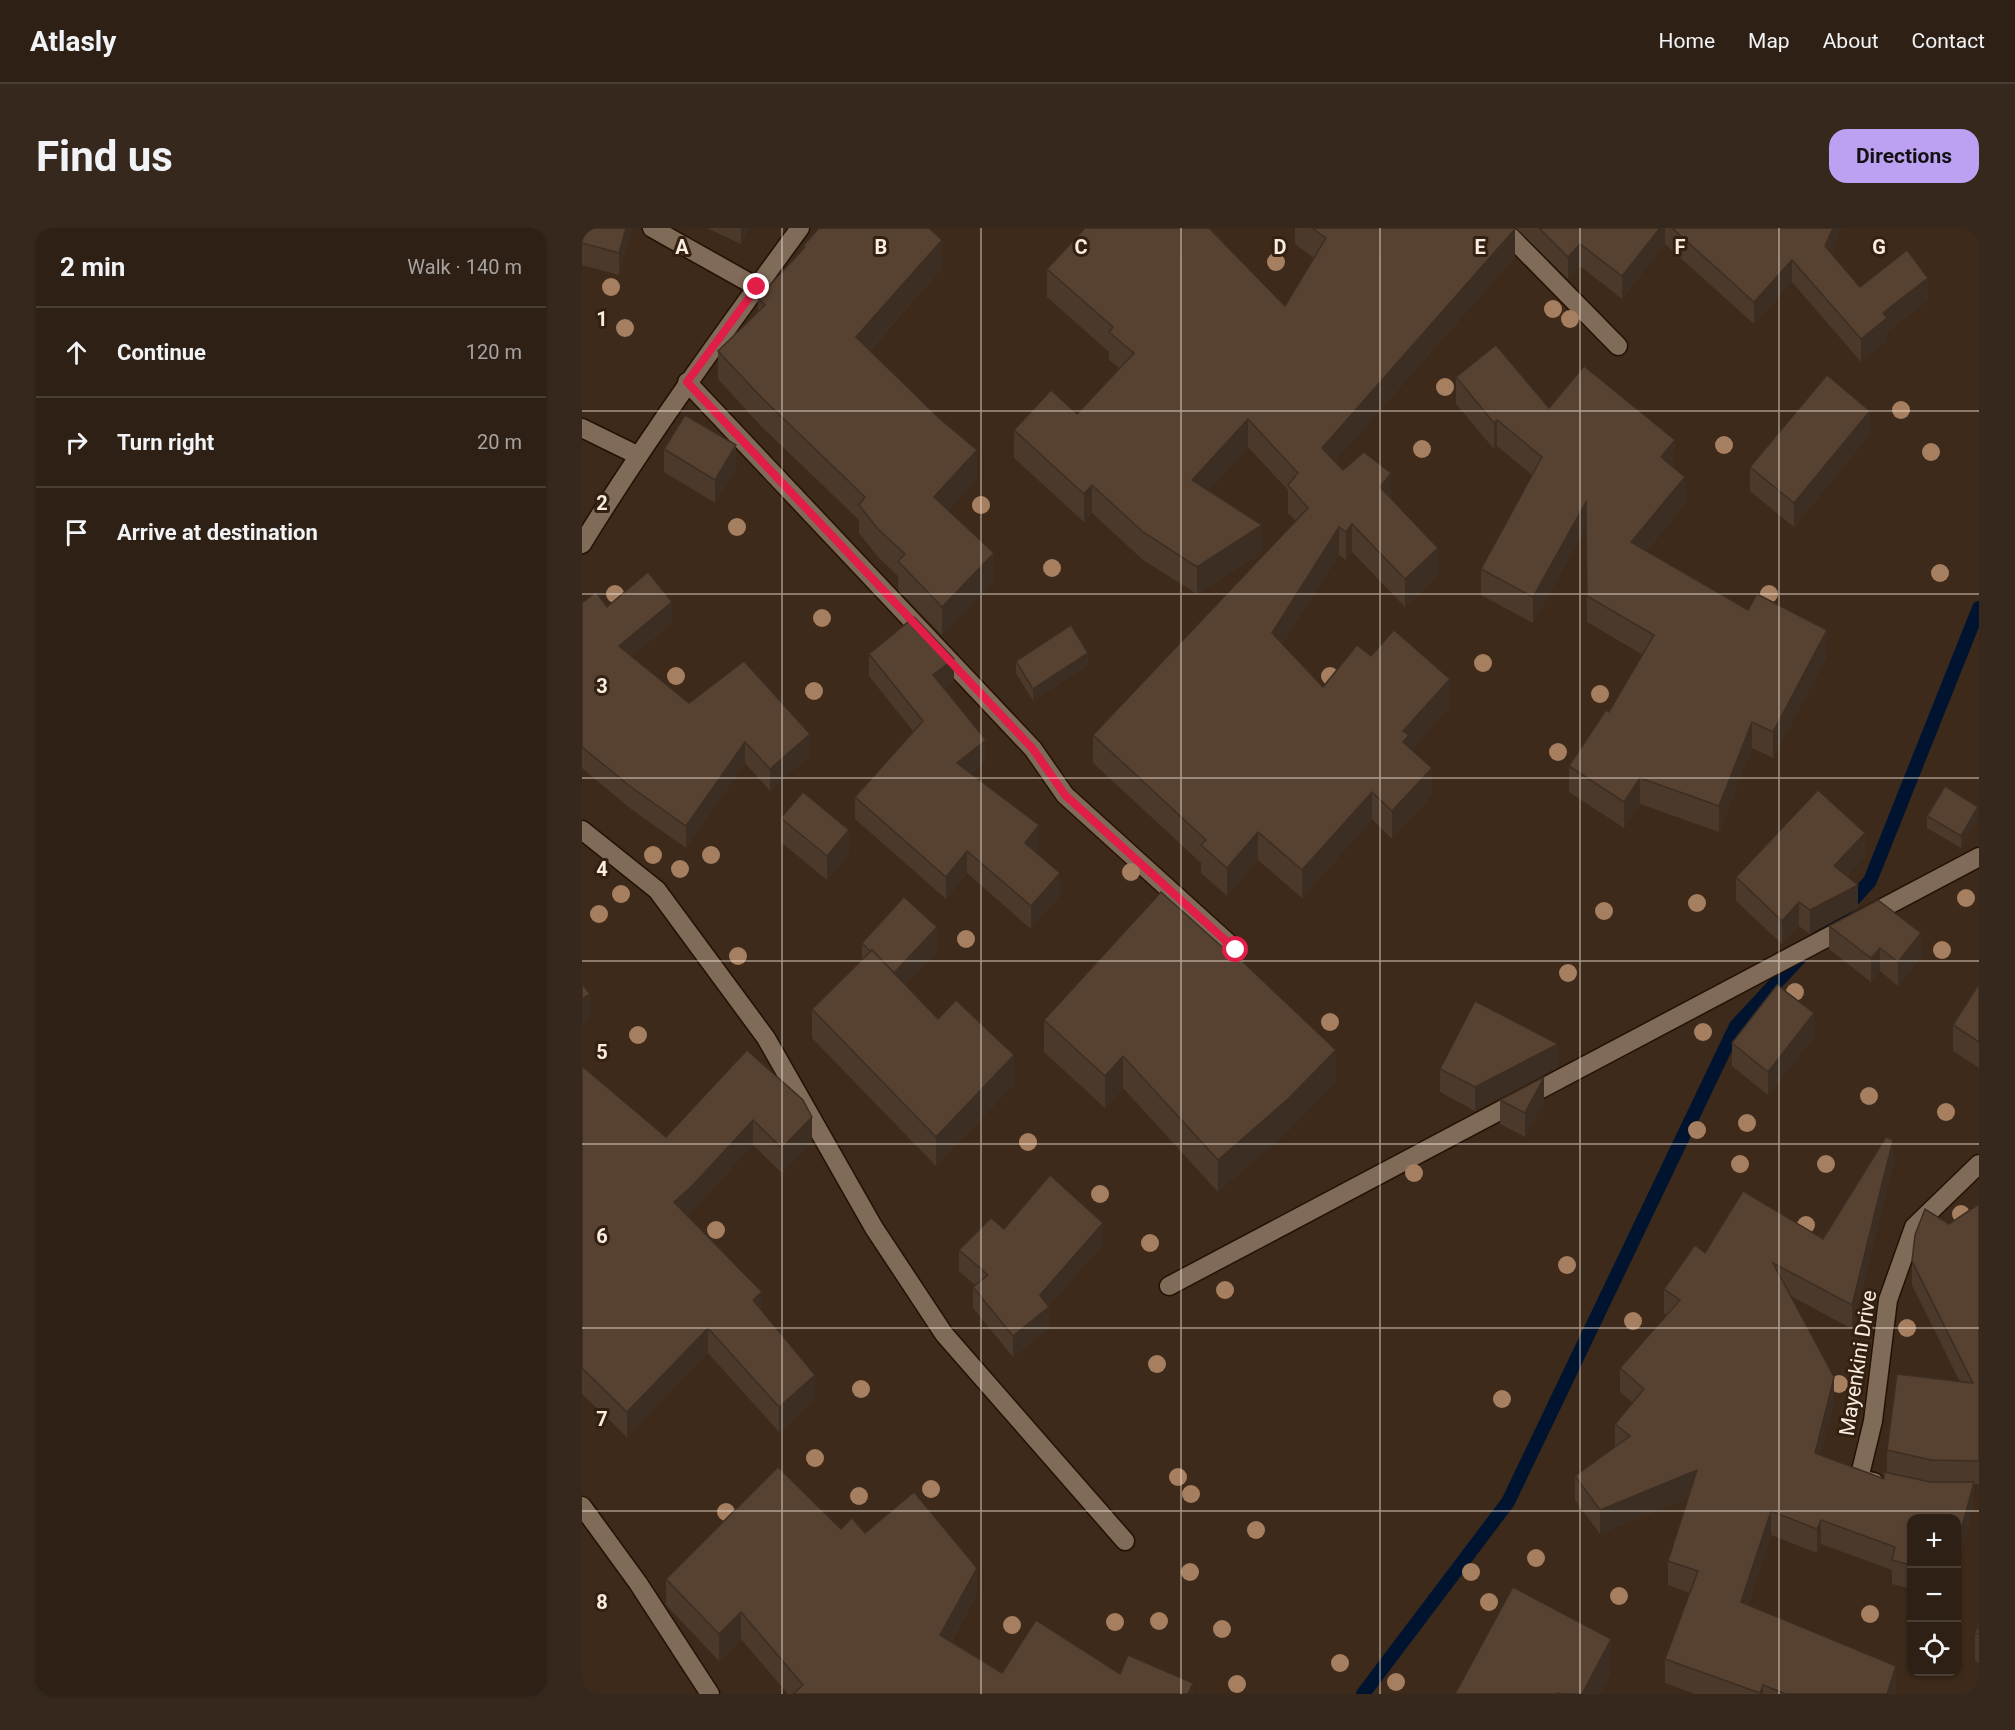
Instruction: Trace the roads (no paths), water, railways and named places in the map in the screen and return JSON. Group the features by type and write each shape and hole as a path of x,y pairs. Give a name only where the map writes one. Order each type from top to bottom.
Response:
{"street":[{"path":"652,228 757,287"},
{"path":"582,544 637,455 687,382 800,228"},
{"path":"1497,228 1510,236 1618,346"},
{"path":"687,382 1033,749 1065,795 1236,950"},
{"path":"582,428 637,455"},
{"path":"582,830 657,890 766,1038 874,1228 944,1334 1125,1541"},
{"path":"1169,1286 1979,857"},
{"name":"Mayenkini Drive","path":"1890,1486 1859,1479 1873,1421 1888,1300 1914,1227 1979,1164"},
{"path":"582,1506 638,1583 710,1694"}],"waterway":[{"path":"1817,939 1870,881 1979,608"},
{"path":"1363,1694 1508,1502 1736,1026 1804,953"}]}
